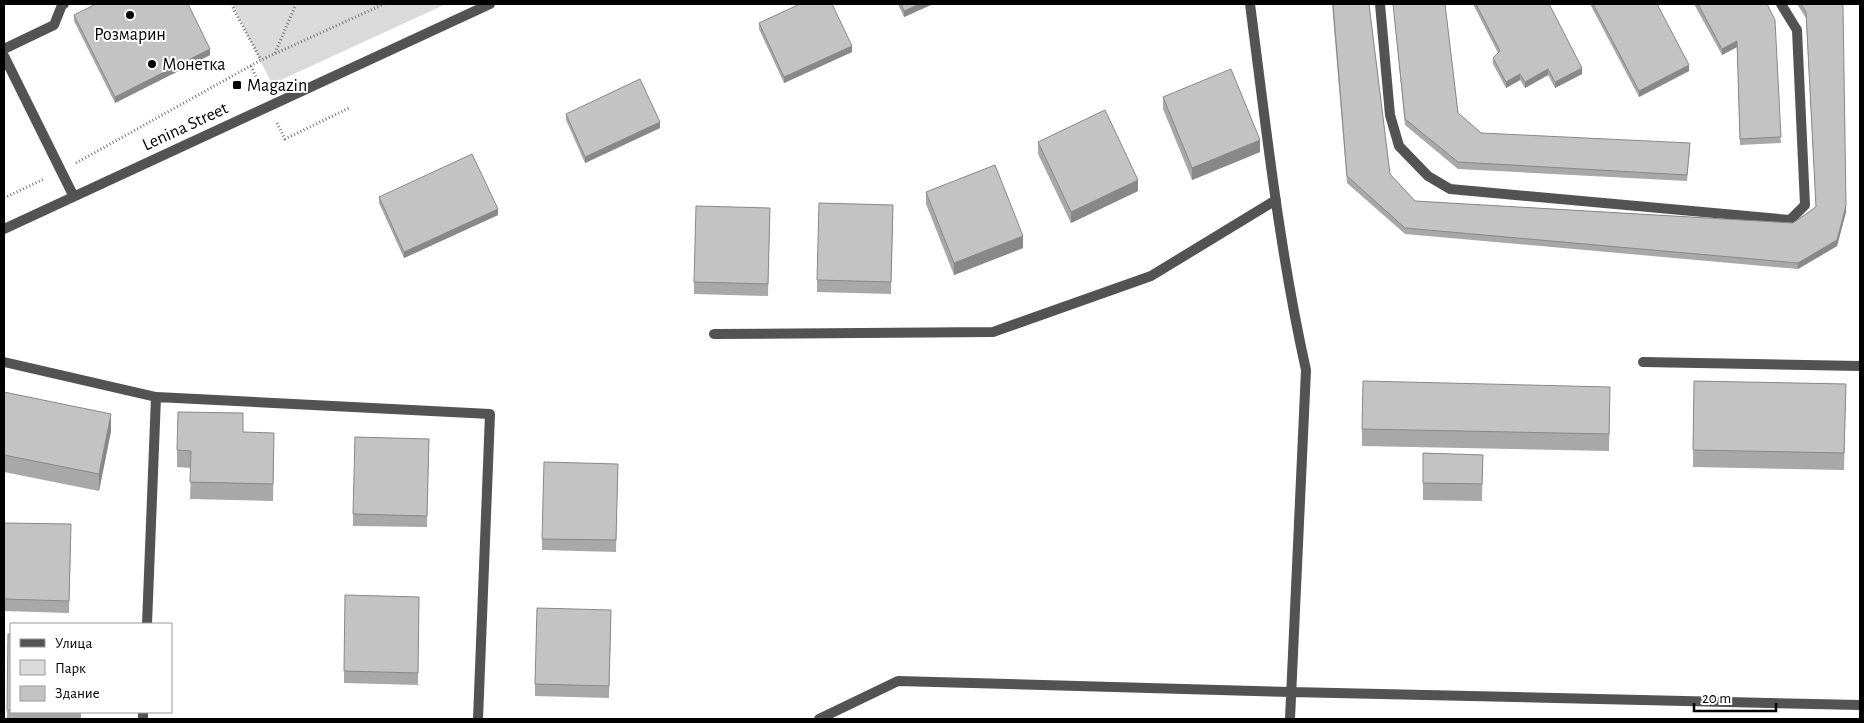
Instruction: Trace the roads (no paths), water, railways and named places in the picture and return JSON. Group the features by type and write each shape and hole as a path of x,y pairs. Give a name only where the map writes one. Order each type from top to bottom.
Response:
{"street":[{"path":"4,50 54,25 64,4"},
{"name":"Lenina Street","path":"4,228 490,4"},
{"path":"1250,4 1276,200 1294,314 1306,370 1290,719"},
{"path":"1380,4 1390,114 1399,146 1428,176 1450,189 1790,220 1805,206 1805,196 1797,30 1781,4"},
{"path":"4,56 73,195"},
{"path":"714,334 993,332 1151,276 1276,200"},
{"path":"4,362 156,397 490,414 478,719"},
{"path":"1643,362 1860,366"},
{"path":"147,623 156,397"},
{"path":"819,719 898,681 1291,692 1860,704"}],"place":[{"name":"Розмарин","path":"130,15"},
{"name":"Монетка","path":"152,64"},
{"name":"Magazin","path":"237,85"}]}
